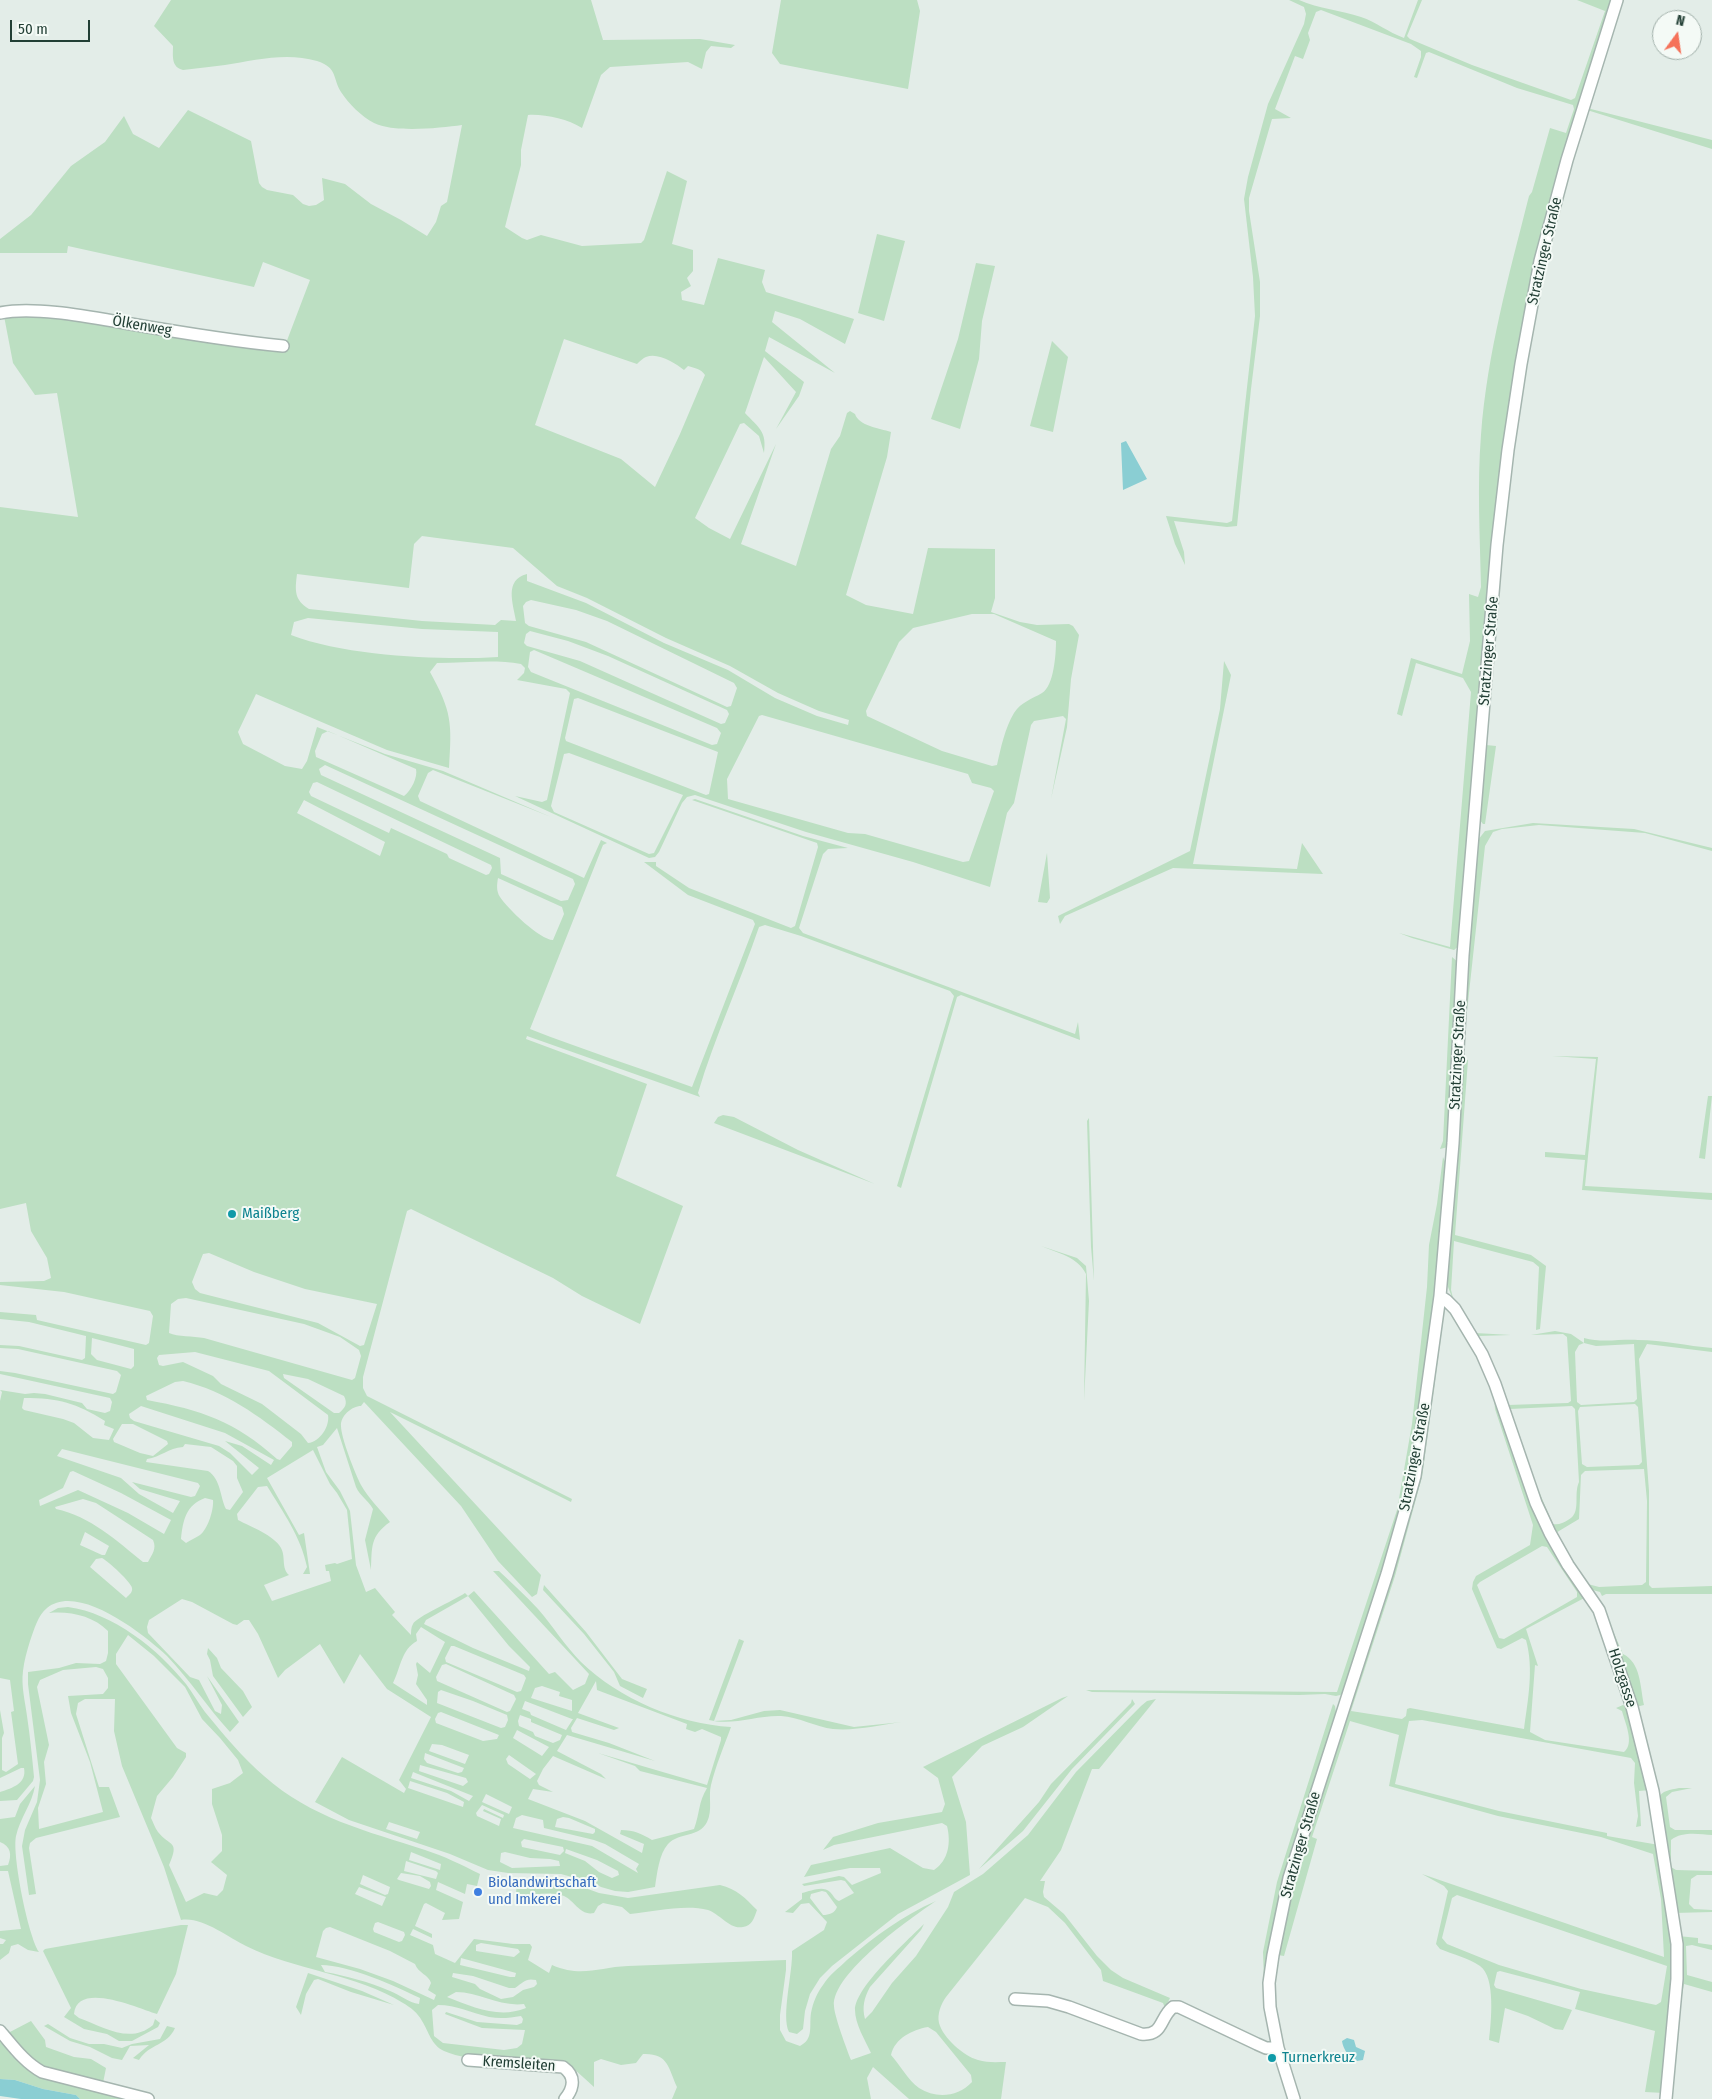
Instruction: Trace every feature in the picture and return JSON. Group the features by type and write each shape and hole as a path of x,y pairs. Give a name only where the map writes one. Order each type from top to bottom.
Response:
{"street":[{"name":"Stratzinger Straße","path":"1294,2099 1278,2048 1270,2008 1269,1983 1289,1878 1406,1513 1415,1476 1440,1296 1452,1149 1463,955 1497,546 1508,450 1521,364 1540,261 1578,123 1617,0"},
{"name":"Ölkenweg","path":"0,312 12,310 76,315 228,341 283,346"},
{"name":"Holzgasse","path":"1440,1296 1455,1309 1482,1354 1495,1384 1536,1503 1564,1557 1599,1610 1632,1707 1653,1791 1677,1944 1677,1979 1666,2099"},
{"path":"1015,1999 1048,2002 1070,2007 1141,2034 1150,2035 1158,2030 1168,2010 1172,2007 1179,2007 1266,2048 1278,2048"},
{"path":"0,2031 18,2053 32,2066 42,2072 148,2099"},
{"name":"Kremsleiten","path":"468,2060 563,2068 570,2072 572,2079 572,2086 565,2099"}],"green space":[{"path":"171,0 591,0 603,40 700,39 735,45 731,48 711,46 706,52 702,69 688,62 610,67 601,75 582,128 556,118 528,115 521,150 521,165 505,227 527,240 541,235 582,246 641,243 644,240 667,171 687,181 672,244 693,250 693,271 687,278 691,286 681,292 682,300 704,305 718,258 765,270 762,282 766,292 854,319 845,344 800,319 775,311 772,322 835,373 769,337 765,351 804,382 799,396 776,429 796,392 764,357 745,413 761,430 765,446 764,453 759,436 744,423 740,424 695,518 730,539 776,444 741,544 796,566 831,449 840,436 847,413 850,411 865,424 891,432 887,457 846,595 866,605 913,614 928,548 995,549 995,598 991,612 1020,622 1037,625 1069,624 1073,626 1079,635 1071,679 1067,727 1051,799 1066,719 1063,716 1034,721 1031,725 1014,803 1007,813 990,887 913,862 806,832 695,795 687,797 682,803 659,852 655,857 649,858 515,796 542,802 547,800 570,693 566,689 517,680 524,673 525,668 521,664 490,661 437,663 430,672 443,698 449,718 449,768 387,750 256,694 238,732 243,744 285,766 302,769 307,761 317,727 328,731 322,734 315,751 316,757 404,796 413,784 416,769 339,736 385,754 443,771 551,817 433,770 428,773 418,796 420,801 584,878 601,840 607,843 603,845 530,1029 692,1087 755,924 753,920 688,895 644,862 656,862 656,866 689,888 791,928 795,926 818,847 817,843 692,800 695,799 803,836 848,848 828,849 823,854 799,928 803,933 1075,1034 1078,1022 1080,1040 961,995 957,997 901,1188 897,1186 954,996 950,991 801,936 765,925 759,927 720,1030 698,1093 700,1097 527,1036 526,1039 647,1084 616,1176 683,1206 640,1324 582,1296 553,1278 411,1209 407,1211 363,1377 363,1388 367,1396 572,1499 571,1502 390,1412 541,1575 537,1594 532,1597 498,1561 461,1506 364,1402 361,1406 347,1412 342,1419 341,1426 346,1447 361,1485 390,1522 375,1537 372,1548 371,1570 365,1540 373,1509 356,1487 337,1428 323,1445 317,1447 326,1472 340,1491 350,1511 356,1565 366,1592 375,1588 395,1612 392,1615 411,1635 413,1624 421,1617 465,1593 468,1596 474,1591 549,1674 555,1672 573,1690 585,1684 589,1674 493,1571 499,1571 538,1609 581,1662 613,1687 631,1698 670,1715 711,1725 731,1727 711,1785 710,1813 707,1822 694,1833 673,1840 668,1844 660,1859 655,1887 628,1892 615,1891 601,1887 586,1878 579,1879 561,1874 508,1873 488,1870 450,1854 349,1820 315,1802 342,1757 404,1793 406,1789 399,1780 431,1717 387,1689 360,1654 344,1684 320,1644 285,1670 278,1678 258,1634 249,1620 244,1620 237,1625 233,1624 192,1602 182,1599 149,1620 148,1633 190,1677 199,1680 215,1711 221,1714 222,1705 207,1676 239,1722 230,1732 167,1656 143,1636 110,1614 93,1606 76,1602 60,1602 47,1608 39,1619 30,1641 23,1667 23,1688 31,1746 33,1781 17,1800 0,1801 0,1792 10,1789 21,1781 24,1768 0,1778 0,1710 4,1733 2,1738 2,1770 6,1772 18,1764 11,1712 14,1711 10,1680 0,1678 0,1401 2,1392 0,1390 25,1394 45,1394 82,1403 87,1409 105,1413 110,1411 112,1402 110,1398 0,1374 0,1371 113,1394 116,1392 121,1375 117,1371 18,1349 0,1348 0,1345 19,1346 82,1360 85,1358 86,1336 29,1322 0,1319 0,1312 36,1315 37,1320 146,1345 149,1343 153,1316 150,1311 64,1292 0,1285 0,1282 44,1281 51,1278 47,1258 31,1231 26,1203 0,1209 0,507 78,517 57,393 35,395 13,363 4,316 75,319 283,351 310,280 263,262 254,287 68,246 67,253 0,253 0,239 31,215 71,166 105,142 124,116 133,134 159,148 188,110 251,141 259,183 267,190 293,195 303,204 309,206 316,205 324,200 322,178 345,184 371,204 427,236 436,222 441,206 447,202 462,125 405,129 374,123 348,101 338,87 334,74 328,67 306,58 259,59 220,66 179,69 173,57 173,46 154,26","holes":["564,339 637,364 646,357 661,357 684,370 688,366 700,370 705,375 655,487 621,459 535,425","422,536 513,548 557,586 587,598 666,638 730,666 778,693 819,711 849,720 848,725 817,716 775,698 728,670 664,643 586,603 527,581 527,574 515,581 513,587 512,600 516,621 501,620 495,625 422,621 309,609 298,598 297,574 409,588 414,544","531,600 576,610 607,621 734,683 737,688 731,706 727,707 586,642 529,626 525,623 523,606","972,614 994,614 1056,641 1054,669 1049,684 1042,693 1023,703 1014,713 1006,731 997,765 992,766 942,751 867,716 866,711 899,642 913,628","308,618 422,629 498,632 498,657 418,657 352,650 291,635 294,622","530,631 568,641 608,656 727,710 729,714 725,723 721,724 580,661 527,646 524,643 526,634","534,650 717,728 721,733 717,744 712,745 531,672 528,667 530,652","578,698 718,752 709,794 706,795 566,741 565,738 574,699","762,715 968,774 972,783 991,788 994,791 969,861 963,862 865,834 848,833 728,799 727,779 759,716","569,753 683,795 654,853 649,854 554,812 551,806 564,754","325,765 573,879 575,884 568,900 561,901 501,874 500,858 321,775 319,769","317,782 491,865 492,868 489,874 486,875 449,858 447,854 391,828 389,833 311,796 309,792 313,783","304,800 385,842 380,856 297,813","498,878 562,907 564,914 553,940 540,935 524,923 504,902 497,890","209,1253 254,1272 305,1289 377,1304 364,1345 360,1346 318,1323 200,1293 195,1289 192,1282 203,1254","186,1298 304,1324 340,1337 359,1350 361,1356 355,1378 352,1380 204,1338 169,1333 171,1304 178,1299","92,1338 134,1349 134,1366 131,1369 97,1360 91,1354","195,1352 269,1371 328,1415 326,1428 320,1437 308,1443 301,1434 262,1404 221,1384 213,1376 183,1362 163,1366 159,1365 157,1358 159,1355","283,1374 308,1379 344,1396 346,1404 339,1413 334,1413 284,1378","183,1381 198,1385 241,1405 292,1442 292,1446 280,1460 277,1459 262,1446 232,1426 184,1408 147,1400 146,1396 175,1382","24,1398 47,1399 76,1406 105,1421 104,1425 114,1429 109,1440 93,1438 74,1423 24,1410 22,1408","141,1406 225,1433 274,1460 271,1465 242,1446 225,1441 259,1468 252,1475 230,1453 219,1446 134,1421 130,1418 129,1414","122,1424 133,1424 167,1441 168,1444 153,1456 140,1453 114,1442 113,1439","185,1444 211,1447 233,1461 237,1466 237,1478 243,1492 230,1510 226,1509 218,1483 212,1474 208,1471 146,1462 147,1459 183,1447","62,1449 198,1483 200,1486 195,1496 191,1497 132,1482 140,1489 180,1501 173,1513 139,1494 121,1478 57,1456","313,1450 330,1484 347,1510 352,1559 337,1564 325,1565 326,1571 329,1571 331,1581 272,1601 264,1585 289,1575 285,1569 281,1548 268,1535 238,1520 237,1514 258,1487 267,1486 291,1525 300,1545 307,1567 303,1574 310,1574 304,1533 299,1535 267,1478","73,1471 121,1493 171,1520 164,1534 128,1513 78,1490 40,1506 39,1500 63,1488 70,1472","205,1498 213,1500 206,1528 200,1535 186,1543 181,1539 187,1514 199,1501","83,1499 96,1503 153,1540 154,1549 148,1562 143,1562 92,1523 55,1507","85,1532 109,1546 105,1555 80,1545","102,1558 119,1572 131,1585 131,1592 126,1598 90,1567 96,1559","468,1596 509,1646 530,1667 529,1671 473,1648 424,1624 426,1620","421,1627 445,1642 430,1673 417,1662 416,1664 418,1675 416,1684 427,1700 427,1705 393,1683 404,1654 417,1641 416,1634","451,1646 454,1646 524,1675 526,1678 521,1691 517,1692 446,1662 445,1658","446,1664 514,1695 516,1699 510,1711 507,1712 437,1681 436,1677 442,1665","596,1681 597,1690 687,1724 686,1729 695,1732 702,1729 721,1737 707,1785 598,1753 635,1766 640,1771 707,1788 702,1798 694,1829 652,1840 638,1833 621,1830 620,1834 644,1844 642,1853 585,1821 528,1799 533,1789 553,1792 539,1785 537,1781 553,1756 606,1779 601,1774 557,1751 567,1735 655,1761 609,1743 572,1732 571,1728 577,1718 614,1730 619,1728 578,1713","542,1686 560,1692 559,1696 572,1700 572,1711 531,1698 535,1688","441,1690 473,1701 507,1715 508,1720 505,1727 501,1728 437,1703 438,1692","525,1701 573,1719 566,1730 531,1715 530,1712 522,1709","441,1712 499,1735 497,1739 483,1741 436,1723 435,1719 438,1713","520,1715 531,1719 531,1722 562,1735 560,1740 553,1743 535,1736 533,1732 519,1726","517,1730 549,1747 542,1756 513,1738","432,1744 442,1745 469,1755 465,1764 429,1751","425,1753 464,1768 462,1772 458,1773 427,1763 424,1759","509,1755 536,1774 530,1779 508,1764 506,1759","420,1765 466,1778 468,1782 463,1786 419,1771","413,1772 473,1796 469,1801 451,1791 411,1778","410,1781 447,1793 464,1802 463,1807 408,1788","486,1794 512,1807 509,1814 482,1802","482,1805 504,1815 503,1818 484,1809 483,1811 501,1819 499,1826 477,1816 476,1813","522,1815 543,1820 544,1828 605,1844 639,1864 636,1869 638,1873 592,1846 513,1828 516,1818","563,1817 595,1829 593,1834 555,1827 557,1819","389,1822 420,1832 417,1839 386,1829","524,1839 563,1847 564,1851 560,1855 522,1847 521,1842","566,1849 597,1860 618,1871 619,1875 612,1878 599,1872 585,1861 565,1853","505,1852 530,1858 559,1861 560,1866 512,1868 500,1862 501,1853"]},
{"path":"781,0 917,0 920,11 908,89 780,64 772,53"},
{"path":"1289,0 1299,0 1361,17 1404,38 1418,0 1422,0 1407,36 1410,39 1472,65 1571,100 1575,98 1605,11 1577,0 1612,0 1517,363 1460,945 1454,950 1399,933 1450,947 1471,692 1463,678 1416,663 1402,716 1397,714 1411,658 1462,674 1470,641 1469,594 1478,597 1481,587 1479,473 1488,375 1507,285 1529,196 1532,192 1550,128 1566,133 1574,109 1573,105 1517,88 1429,52 1426,53 1417,78 1414,77 1421,57 1421,51 1411,44 1321,10 1316,12 1308,33 1310,40 1303,59 1295,56 1275,109 1291,118 1272,119 1249,198 1249,211 1260,282 1260,316 1237,526 1227,527 1174,521 1184,552 1185,565 1175,544 1166,516 1227,523 1232,521 1255,316 1253,277 1244,199 1248,177 1268,104 1304,24 1306,14 1304,7"},
{"path":"1587,108 1712,140 1712,149 1587,110"},
{"path":"877,234 905,241 884,321 858,313"},
{"path":"976,263 995,266 982,321 979,359 960,429 931,419 958,339"},
{"path":"1052,341 1068,357 1053,432 1030,426"},
{"path":"1224,661 1231,675 1193,864 1297,869 1302,843 1323,874 1173,868 1065,916 1060,924 1058,916 1190,851 1220,709"},
{"path":"1486,745 1496,746 1485,824 1483,824 1479,819"},
{"path":"1533,823 1634,829 1712,848 1712,851 1645,833 1539,825 1502,829 1493,832 1485,846 1463,1048 1478,840 1485,831"},
{"path":"1047,853 1050,898 1047,903 1038,902"},
{"path":"1452,957 1459,963 1448,1147 1440,1149 1443,1141"},
{"path":"1552,1056 1598,1057 1585,1186 1712,1193 1712,1200 1582,1190 1585,1160 1545,1157 1545,1152 1585,1155 1596,1059"},
{"path":"1463,1060 1468,1060 1455,1235 1531,1255 1546,1266 1540,1329 1536,1330 1539,1267 1533,1262 1454,1241 1451,1290 1454,1302 1448,1287 1447,1264"},
{"path":"1708,1096 1712,1096 1705,1159 1699,1158"},
{"path":"723,1115 734,1117 798,1150 875,1184 714,1123 718,1117"},
{"path":"1089,1118 1094,1281 1091,1247 1087,1121"},
{"path":"1443,1157 1446,1164 1434,1297 1411,1475 1402,1511 1344,1694 1336,1696 1325,1694 1092,1692 1086,1690 1337,1692 1397,1510 1412,1424 1427,1287 1429,1245"},
{"path":"1041,1246 1077,1258 1086,1266 1089,1301 1084,1401 1086,1274 1078,1263 1061,1253"},
{"path":"1445,1307 1422,1477 1395,1576 1351,1711 1402,1719 1406,1716 1407,1709 1410,1708 1524,1729 1530,1673 1526,1640 1522,1638 1501,1649 1497,1648 1472,1589 1476,1576 1530,1545 1533,1525 1495,1409 1493,1385 1533,1505 1588,1596 1526,1629 1538,1666 1535,1665 1530,1732 1545,1740 1624,1752 1629,1743 1629,1738 1622,1711 1616,1708 1623,1705 1628,1707 1650,1790 1639,1791 1641,1826 1636,1827 1638,1816 1634,1783 1635,1763 1631,1758 1422,1720 1409,1721 1395,1784 1499,1811 1607,1833 1607,1836 1659,1845 1675,1945 1664,2093 1645,2092 1655,2031 1575,2009 1580,1992 1500,1971 1497,1972 1494,1985 1496,1988 1572,2010 1563,2030 1555,2029 1528,2016 1505,2008 1499,2043 1489,2040 1491,2001 1485,1972 1476,1963 1440,1949 1436,1944 1448,1891 1444,1886 1422,1874 1664,1957 1661,1899 1653,1854 1601,1837 1498,1816 1389,1786 1399,1735 1350,1721 1312,1837 1317,1839 1284,1956 1278,1955 1293,1879 1410,1514 1443,1309","holes":["1542,1546 1547,1547 1577,1592 1577,1597 1504,1639 1499,1638 1477,1585","1457,1895 1667,1966 1661,2002 1656,2005 1581,1989 1499,1965 1447,1944 1442,1938 1452,1898"]},
{"path":"1555,1331 1571,1334 1584,1343 1584,1338 1604,1341 1647,1340 1712,1348 1712,1352 1647,1344 1639,1359 1649,1491 1649,1585 1652,1588 1712,1586 1712,1594 1606,1594 1602,1596 1600,1592 1589,1589 1584,1583 1599,1587 1642,1585 1646,1582 1647,1501 1644,1469 1585,1471 1581,1475 1579,1519 1554,1534 1475,1333 1511,1335 1478,1336 1492,1361 1508,1405 1568,1403 1571,1401 1567,1337 1563,1334 1531,1335","holes":["1584,1343 1596,1346 1634,1344 1637,1399 1634,1402 1581,1405 1577,1402 1575,1352 1579,1345","1635,1404 1638,1407 1642,1462 1639,1465 1587,1467 1582,1464 1578,1411 1580,1407","1572,1406 1575,1409 1579,1482 1575,1513 1564,1522 1553,1524 1533,1478 1510,1409"]},
{"path":"544,1585 586,1632 622,1679 647,1689 643,1698 620,1686 614,1672 584,1634 543,1590"},
{"path":"1599,1599 1623,1654 1633,1663 1639,1676 1644,1705 1636,1707 1598,1603"},
{"path":"68,1607 101,1617 118,1625 148,1646 189,1687 205,1712 248,1762 301,1803 340,1822 432,1852 480,1874 477,1886 467,1884 465,1894 438,1882 436,1890 463,1902 459,1919 442,1920 445,1913 426,1903 415,1926 432,1934 432,1938 413,1929 410,1935 433,1945 435,1954 455,1963 474,1939 513,1944 530,1944 532,1947 528,1960 549,1973 552,1965 572,1971 590,1971 628,1966 786,1960 780,2030 786,2041 800,2046 809,2036 813,2005 825,1981 857,1951 889,1927 936,1901 892,1933 845,1978 837,1993 834,2006 851,2060 871,2053 858,2026 855,2010 857,2000 873,1977 924,1924 921,1930 870,1987 864,2003 865,2019 892,1983 916,1956 948,1907 954,1892 983,1874 1028,1835 1076,1772 1141,1706 1147,1701 1156,1699 1099,1769 1092,1769 1061,1850 1040,1881 1045,1881 1044,1897 1064,1914 1097,1956 1111,1970 1123,1978 1170,1998 1165,2008 1163,2003 1103,1981 1101,1970 1065,1923 1048,1907 1025,1898 946,1997 941,2006 939,2016 939,2023 945,2035 967,2055 981,2061 1006,2062 1001,2099 909,2099 873,2067 867,2078 871,2099 672,2099 677,2087 669,2068 662,2059 651,2054 643,2054 636,2063 621,2065 601,2059 594,2062 594,2087 573,2068 564,2063 485,2060 455,2055 444,2051 433,2042 420,2018 411,2008 385,1993 366,1985 265,1954 206,1924 197,1921 181,1920 164,1867 122,1766 114,1731 115,1699 85,1699 78,1703 76,1714 99,1787 109,1787 120,1817 36,1838 30,1843 29,1848 36,1894 29,1895 22,1846 25,1830 37,1802 40,1780 28,1672 59,1668 76,1663 100,1664 106,1661 108,1653 108,1631 88,1618 73,1614 49,1613 58,1608","holes":["128,1635 154,1656 185,1687 202,1719 238,1760 243,1773 230,1783 212,1789 212,1804 222,1835 222,1851 211,1862 227,1875 223,1890 217,1896 204,1893 186,1902 169,1865 174,1848 158,1832 151,1818 157,1796 173,1777 186,1757 186,1753 177,1748 116,1664 116,1654","96,1667 103,1669 108,1678 108,1688 103,1694 68,1696 71,1713 90,1762 103,1812 39,1829 38,1808 46,1784 44,1762 49,1745 37,1687 40,1680 63,1670","411,1852 441,1864 440,1870 409,1860","406,1861 438,1873 436,1879 404,1871","401,1873 420,1876 430,1882 431,1886 429,1889 399,1880 397,1879","363,1875 390,1887 388,1894 385,1895 360,1884","359,1887 386,1897 382,1906 355,1894","378,1922 404,1932 405,1935 402,1941 399,1942 374,1932 375,1923","330,1927 390,1951 415,1964 418,1970 430,1980 431,1983 428,1990 436,1995 434,2000 393,1981 360,1969 316,1957 323,1931","481,1943 518,1949 520,1952 514,1957 476,1951 476,1945","461,1958 516,1973 515,1977 460,1965","321,1965 345,1968 385,1982 420,1998 419,2004 393,1992 341,1975 325,1972","453,1973 473,1976 509,1988 515,1988 529,1980 536,1980 537,1984 513,1997 501,1999 480,1989 475,1984 452,1977","456,1992 473,1994 498,2002 524,2004 526,2008 516,2011 496,2012 447,1997","438,2005 458,2008 489,2017 521,2016 523,2019 522,2023 517,2025 477,2022 446,2012 445,2014 482,2028 525,2030 522,2044 517,2048 504,2050 443,2043 434,2036 432,2010","928,2027 936,2032 971,2075 972,2082 960,2091 947,2095 932,2094 919,2088 891,2055 896,2044 916,2030"]},
{"path":"739,1639 744,1641 714,1721 709,1720"},
{"path":"208,1648 217,1658 221,1668 243,1691 252,1707 243,1717 213,1676 207,1654"},
{"path":"1068,1696 1023,1727 982,1746 952,1777 966,1822 970,1875 898,1914 832,1966 820,1978 810,1994 805,2011 803,2029 797,2034 789,2032 786,2016 792,1951 824,1930 827,1922 809,1903 801,1904 793,1913 785,1912 802,1899 802,1893 824,1889 839,1901 854,1893 845,1881 841,1880 804,1886 802,1884 839,1876 844,1877 852,1885 881,1873 880,1868 850,1868 804,1877 811,1865 890,1848 923,1868 934,1870 946,1856 949,1844 947,1826 942,1823 834,1845 823,1850 833,1837 878,1823 942,1812 945,1804 938,1778 923,1767","holes":["822,1891 826,1892 837,1907 835,1911 823,1915 810,1898 811,1894"]},
{"path":"1132,1699 1135,1704 1072,1769 1023,1831 979,1869 1039,1802 1051,1784 1131,1703"},
{"path":"1333,1704 1336,1713 1264,1982 1263,1952 1277,1882"},
{"path":"780,1710 854,1727 902,1722 859,1728 833,1729 781,1716 727,1722 715,1721 731,1720 764,1711"},
{"path":"35,1786 18,1829 15,1846 26,1913 39,1952 28,1950 18,1944 11,1946 9,1953 0,1960 0,1944 3,1944 6,1940 0,1938 0,1931 21,1929 8,1871 0,1871 0,1866 8,1865 10,1851 0,1842 0,1819 15,1817 20,1804"},
{"path":"1679,1788 1692,1788 1672,1792 1666,1797 1670,1827 1675,1830 1712,1830 1712,1835 1685,1834 1671,1840 1671,1867 1676,1870 1712,1871 1712,1875 1697,1875 1691,1879 1689,1904 1694,1909 1712,1910 1712,1912 1674,1913 1658,1799 1664,1792"},
{"path":"517,1879 560,1879 599,1893 628,1898 720,1885 745,1898 757,1910 751,1923 738,1927 729,1924 708,1910 699,1908 679,1908 630,1914 622,1907 603,1903 598,1906 594,1913 589,1913 581,1910 564,1896 542,1894 520,1897 516,1894"},
{"path":"188,1925 176,1974 157,2014 110,1999 97,1998 86,1999 78,2004 74,2014 106,2029 126,2034 144,2031 153,2025 155,2019 160,2023 158,2027 132,2041 119,2041 107,2034 84,2029 64,2017 71,2008 43,1951 45,1949"},
{"path":"1678,1936 1698,1938 1698,1943 1712,1945 1712,1950 1692,1945 1686,1946 1687,1975 1712,1982 1712,1992 1684,1984 1672,2053"},
{"path":"308,1973 362,1991 394,2005 351,1992 318,1979 314,1980 306,1994 301,2015 296,2007"},
{"path":"31,2021 45,2040 46,2047 74,2057 91,2059 106,2068 103,2083 44,2068 35,2062 8,2033"},
{"path":"48,2024 70,2038 89,2044 104,2044 122,2048 132,2044 160,2039 167,2026 175,2028 168,2038 148,2050 139,2060 133,2058 149,2045 130,2046 122,2060 112,2058 90,2047 70,2041 44,2026"},
{"path":"0,2040 12,2056 36,2075 126,2099 80,2099 76,2095 43,2089 15,2080 0,2079"}],"water":[{"path":"1126,441 1147,479 1123,490 1121,443"},
{"path":"1347,2038 1354,2040 1356,2047 1365,2051 1363,2060 1357,2061 1347,2053 1342,2041"},
{"path":"0,2079 15,2080 43,2089 76,2095 80,2099 21,2099 0,2096"}],"place":[{"name":"Maißberg","path":"232,1214"},
{"name":"Biolandwirtschaft und Imkerei","path":"478,1892"},
{"name":"Turnerkreuz","path":"1272,2058"}]}
